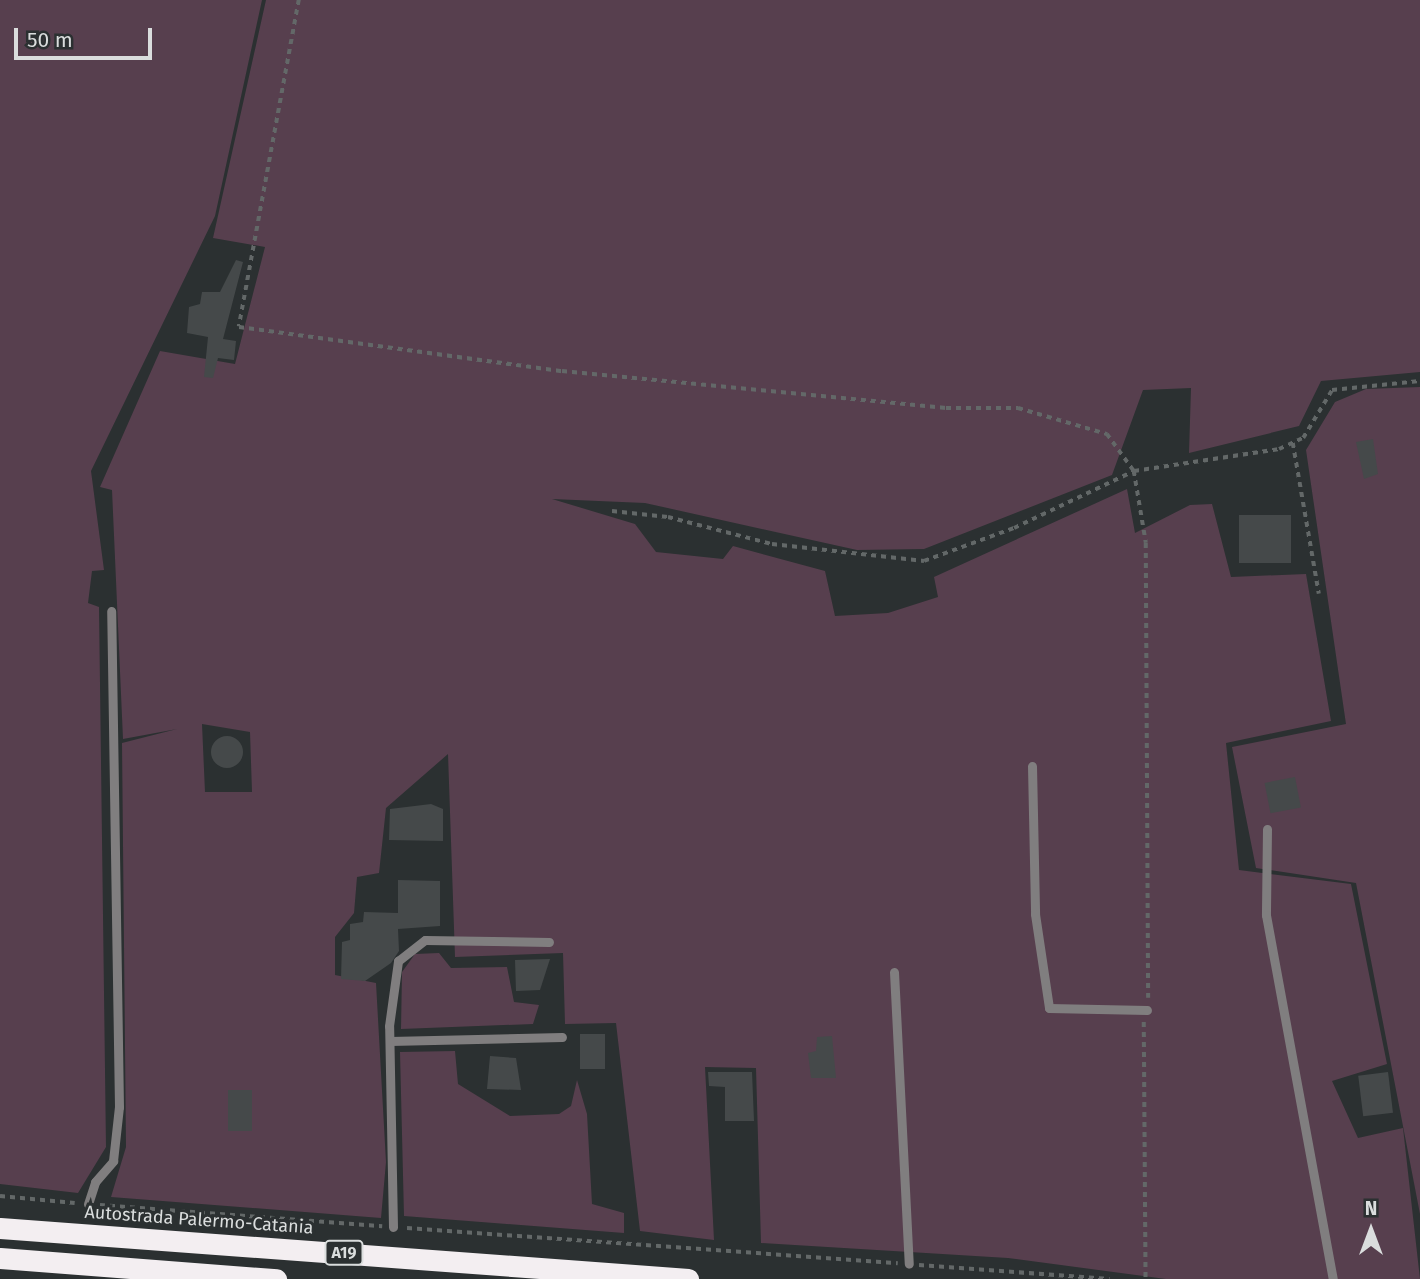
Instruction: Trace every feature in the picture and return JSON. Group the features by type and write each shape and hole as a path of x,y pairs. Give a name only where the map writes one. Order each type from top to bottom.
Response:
{"highway":[{"name":"Autostrada Palermo-Catania","path":"0,1228 688,1279"},
{"path":"0,1258 276,1279"}],"lane":[{"path":"88,1204 113,1161 118,1107 111,611"},
{"path":"1032,766 1035,914 1049,1009 1147,1010"},
{"path":"1267,829 1266,915 1333,1279"},
{"path":"393,1227 390,1041 398,961 425,940 549,942"},
{"path":"894,972 909,1264"},
{"path":"390,1041 562,1037"}],"path":[{"path":"299,0 239,327 562,371 946,408 1018,408 1107,434 1134,471 1146,543 1147,1010 1142,1097 1146,1279"},
{"path":"612,511 668,517 772,544 923,561 1014,528 1134,471 1293,443 1314,424 1332,390 1420,381"},
{"path":"1293,443 1319,594"},
{"path":"0,1196 1109,1279"}],"shaded area":[{"path":"0,0 262,0 215,216 91,471 104,570 92,571 88,603 99,607 106,1147 78,1193 0,1184"},
{"path":"266,0 1420,0 1420,372 1321,381 1299,426 1189,453 1191,388 1143,390 1112,475 924,549 857,550 645,503 552,499 635,524 656,552 723,559 733,546 825,571 835,616 888,613 938,597 934,577 1127,489 1135,533 1190,505 1212,504 1231,577 1306,574 1331,721 1226,743 1239,870 1351,884 1387,1064 1332,1081 1358,1138 1403,1128 1420,1279 1166,1279 1008,1258 761,1243 756,1068 705,1067 714,1240 640,1231 616,1023 565,1024 563,953 455,957 448,754 386,808 379,873 357,877 354,913 335,937 335,975 376,983 386,1162 381,1218 111,1197 126,1147 122,743 177,729 123,739 112,490 100,487 160,351 235,364 265,247 213,238","holes":["202,724 250,732 252,792 205,792"]},
{"path":"1420,387 1420,1214 1356,883 1256,868 1232,747 1346,724 1306,450 1335,402 1366,389"},
{"path":"439,953 451,968 507,967 514,1002 539,1005 533,1024 401,1029 402,972 415,954"},
{"path":"455,1051 458,1084 510,1116 559,1114 571,1106 577,1080 587,1114 592,1204 624,1213 624,1233 404,1216 400,1052"}],"building":[{"path":"236,260 243,262 223,339 236,341 234,360 218,358 213,378 204,377 208,337 187,333 189,307 200,304 202,292 220,292"},
{"path":"1373,439 1378,474 1364,479 1356,442"},
{"path":"1239,515 1291,515 1291,563 1239,563"},
{"path":"227,736 238,741 243,752 238,763 227,768 216,763 211,752 216,741"},
{"path":"1295,777 1301,807 1270,813 1265,783"},
{"path":"431,804 443,809 443,841 389,840 390,809"},
{"path":"398,880 440,881 440,926 398,929 399,951 391,963 365,981 341,979 342,942 350,940 350,924 363,922 364,912 398,913"},
{"path":"550,959 540,990 516,991 515,960"},
{"path":"580,1034 605,1034 605,1069 580,1069"},
{"path":"832,1036 836,1078 811,1078 808,1053 816,1051 817,1037"},
{"path":"490,1056 516,1058 521,1090 487,1089"},
{"path":"708,1072 752,1072 754,1121 725,1121 725,1087 709,1086"},
{"path":"1388,1072 1393,1113 1363,1116 1358,1076"},
{"path":"228,1090 252,1090 252,1131 228,1131"}]}
